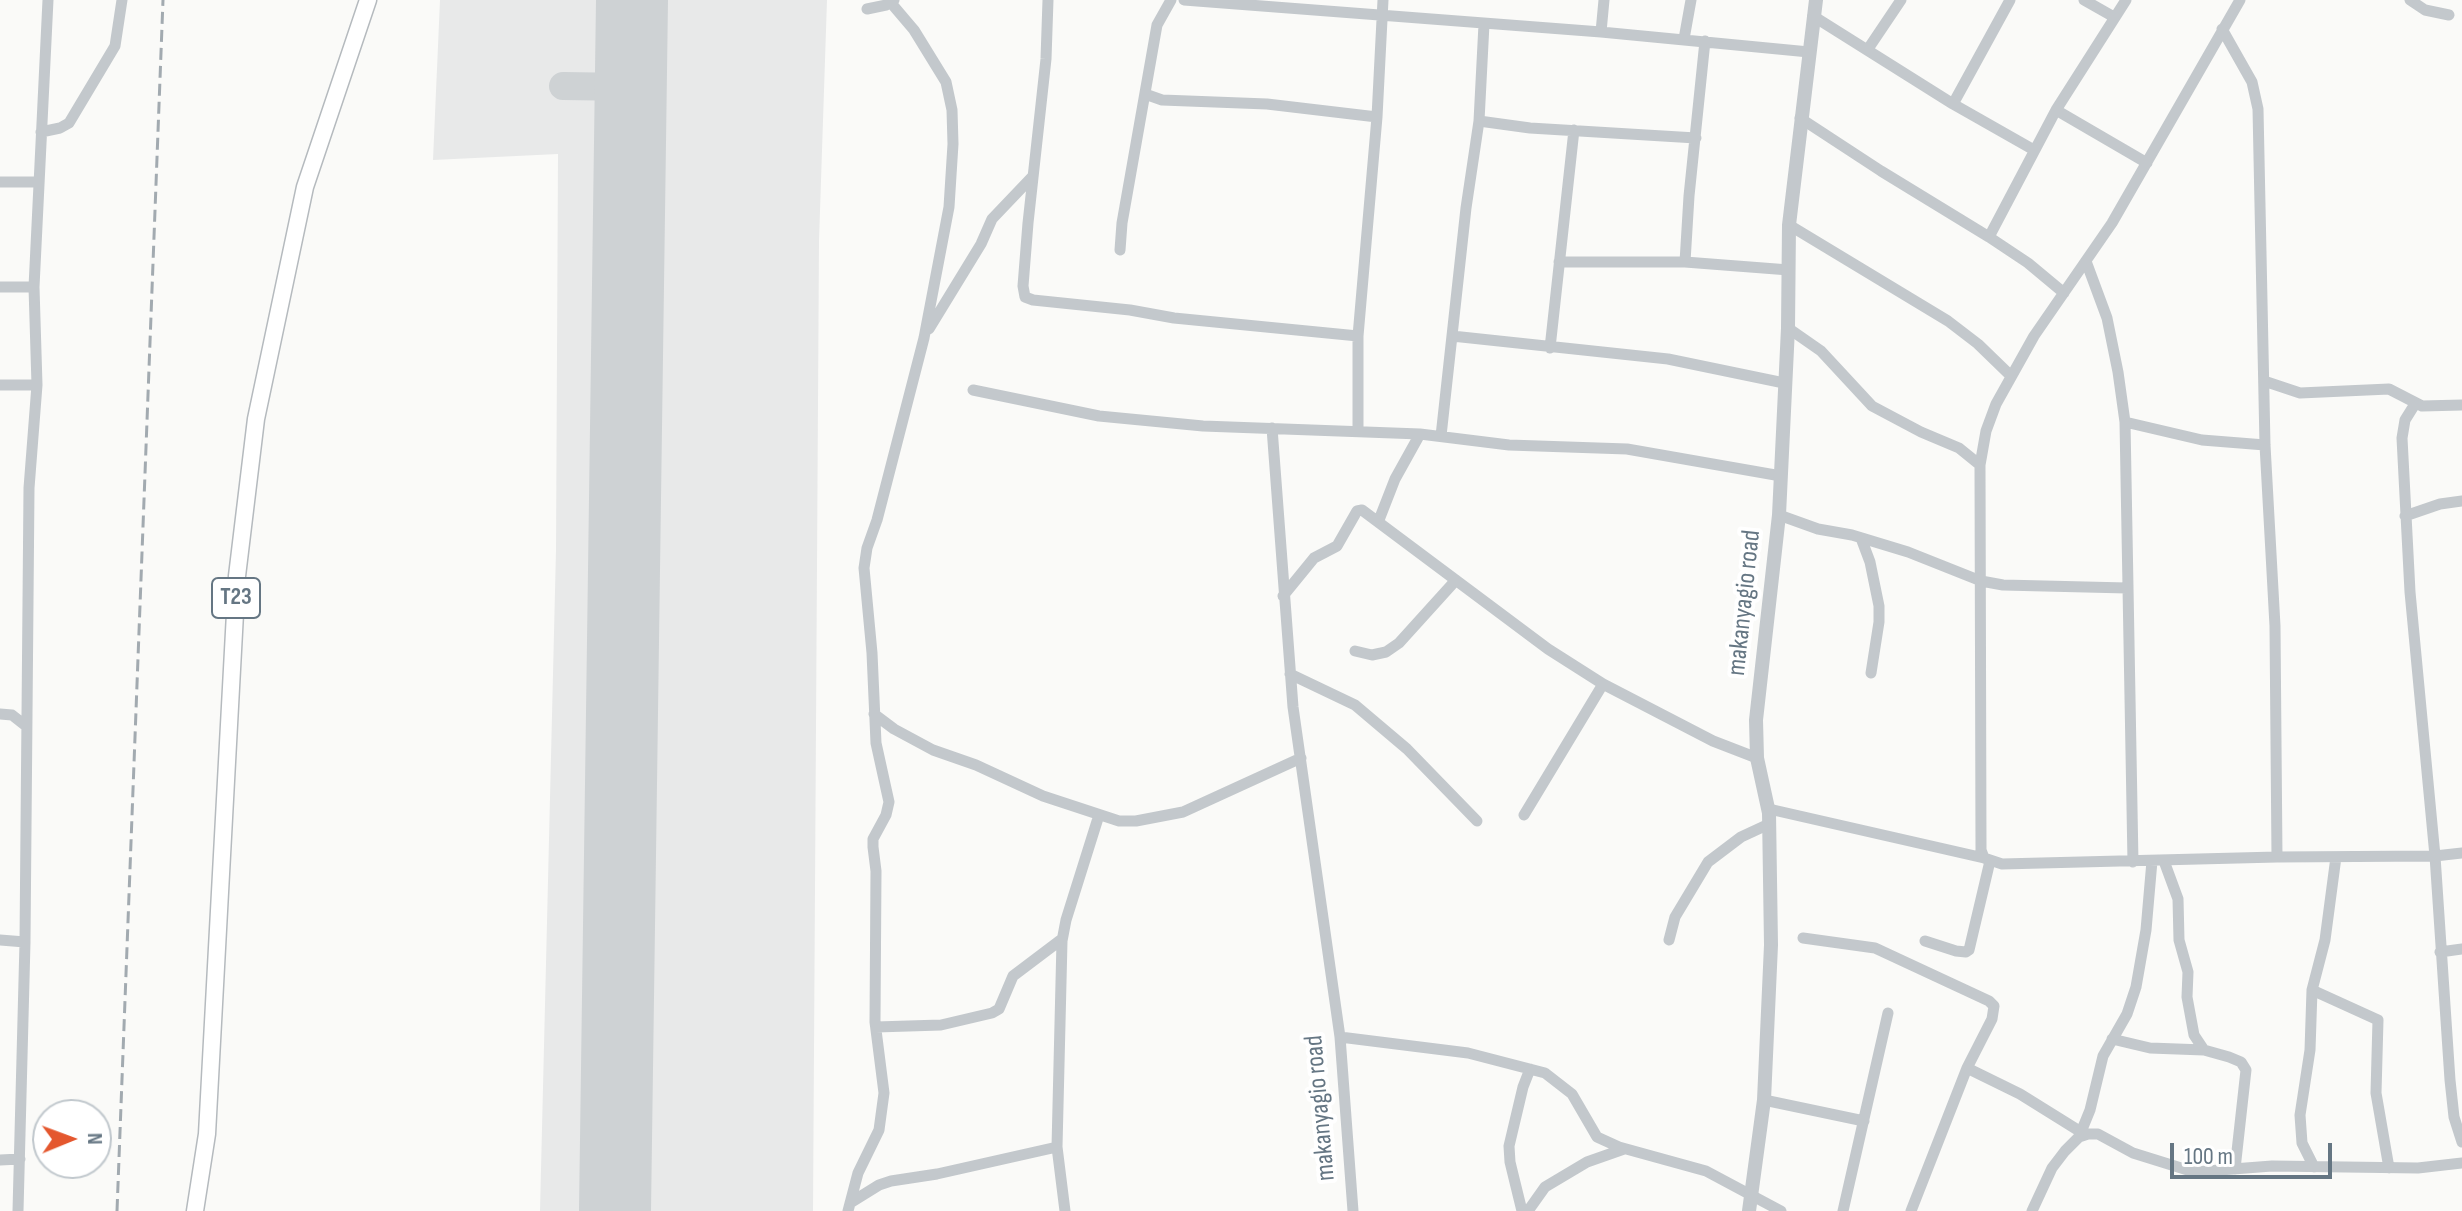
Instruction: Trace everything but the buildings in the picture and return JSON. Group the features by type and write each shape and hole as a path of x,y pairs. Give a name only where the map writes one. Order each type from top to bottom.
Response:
{"main road":[{"name":"T23","path":"195,1211 207,1134 237,576 256,419 305,187 368,0"}],"street":[{"path":"18,1211 25,942 29,488 37,385 34,287 48,0"},
{"path":"41,132 69,123 115,46 122,0"},
{"path":"1048,0 1046,59 1023,286 1025,297 1174,318 1358,336"},
{"path":"1120,250 1122,223 1157,25 1171,0"},
{"path":"1184,0 1601,32 1809,52"},
{"path":"1358,430 1358,336 1377,117 1383,0"},
{"path":"1601,32 1604,0"},
{"path":"1684,39 1691,0"},
{"name":"makanyagio road","path":"1749,1211 1764,1100 1771,945 1769,817 1757,758 1756,720 1779,515 1788,328 1789,225 1816,0"},
{"path":"1868,49 1901,0"},
{"path":"1953,104 2010,0"},
{"path":"2084,0 2114,17"},
{"path":"1989,237 2056,110 2126,0"},
{"path":"1925,941 1956,951 1969,950 1987,859 1980,832 1980,465 1986,431 2011,376 2064,293 2087,264 2240,0"},
{"path":"2410,0 2425,10 2449,15"},
{"path":"849,1207 858,1173 879,1130 884,1106 876,1027 876,871 873,839 886,815 889,802 876,743 864,568 924,338 949,207 952,110 946,82 933,58 893,2 867,9"},
{"path":"1813,16 1953,104 2034,150"},
{"path":"1441,436 1466,208 1479,121 1484,24"},
{"path":"2222,29 2252,82 2258,109 2265,445 2275,626 2277,857"},
{"path":"1685,262 1705,41"},
{"path":"1145,94 1162,100 1267,104 1377,117"},
{"path":"2056,110 2147,163"},
{"path":"1800,118 1989,237 2028,263 2064,293"},
{"path":"1479,121 1696,138"},
{"path":"1550,348 1574,130"},
{"path":"924,338 981,244 992,219 1033,176"},
{"path":"0,182 39,182"},
{"path":"1789,225 1948,321 1978,344 2011,376"},
{"path":"1559,262 1685,262 1789,270"},
{"path":"2087,264 2107,318 2125,422 2133,862"},
{"path":"0,287 34,287"},
{"path":"1788,328 1821,351 1872,406 1959,448 1980,465"},
{"path":"1452,336 1668,359 1784,383"},
{"path":"2264,381 2300,393 2389,389 2415,404 2431,407 2462,405"},
{"path":"0,385 37,385"},
{"path":"973,390 1099,416 1203,426 1358,430 1509,445 1627,449 1781,476"},
{"path":"2415,404 2403,427 2405,516 2435,856 2447,1048 2454,1117 2462,1142"},
{"path":"2125,422 2202,440 2265,445"},
{"name":"makanyagio road","path":"1272,428 1290,674 1340,1037 1353,1211"},
{"path":"1379,520 1395,479 1420,434"},
{"path":"2405,516 2440,504 2462,501"},
{"path":"1283,596 1314,558 1337,546 1357,511 1362,510 1548,649 1603,684 1713,741 1757,758"},
{"path":"1779,515 1818,529 1908,552 1981,581 2003,585 2127,588"},
{"path":"1861,538 1870,562 1879,606 1871,673"},
{"path":"1355,651 1372,655 1391,649 1456,580"},
{"path":"1290,674 1355,705 1407,749 1477,821"},
{"path":"1524,815 1603,684"},
{"path":"0,714 12,715 26,726"},
{"path":"874,714 933,750 976,765 1043,796 1119,821 1183,812 1301,758"},
{"path":"1065,1211 1057,1147 1062,939 1099,815"},
{"path":"1669,940 1675,917 1708,862 1769,817 2002,864 2462,853"},
{"path":"2314,1167 2302,1143 2300,1125 2310,1050 2312,990 2325,940 2336,857"},
{"path":"2032,1211 2052,1168 2080,1134 2090,1110 2098,1069 2127,1014 2136,987 2158,861"},
{"path":"2158,861 2178,899 2179,940 2188,972 2189,1016 2194,1035 2204,1050"},
{"path":"1803,938 1875,948 1994,1006 1994,1013 1967,1068 1911,1211"},
{"path":"876,1027 941,1025 992,1013 999,1009 1013,976 1062,939"},
{"path":"0,940 25,942"},
{"path":"2440,952 2462,949"},
{"path":"2312,990 2378,1020 2376,1093 2389,1168"},
{"path":"1843,1211 1888,1013"},
{"path":"1340,1037 1468,1053 1545,1073 1572,1094 1597,1137 1625,1149 1695,1167 1781,1211"},
{"path":"2112,1039 2150,1048 2204,1050 2241,1062 2246,1070 2235,1169"},
{"path":"2447,1048 2462,1047"},
{"path":"1967,1068 2020,1094 2080,1134 2098,1134 2133,1153 2194,1172 2314,1167 2389,1168 2462,1163"},
{"path":"1525,1211 1510,1162 1509,1146 1530,1069"},
{"path":"1764,1100 1864,1121"},
{"path":"849,1207 879,1185 891,1181 967,1168 1057,1147"},
{"path":"1525,1211 1545,1187 1587,1162 1625,1149"},
{"path":"0,1160 20,1159"}],"shaded area":[{"path":"440,0 827,0 819,241 813,1211 540,1211 556,550 558,154 433,160"}],"taxiway":[{"path":"563,86 630,87"}],"runway":[{"path":"615,1211 632,0"}],"railway":[{"path":"117,1211 163,0"}]}
